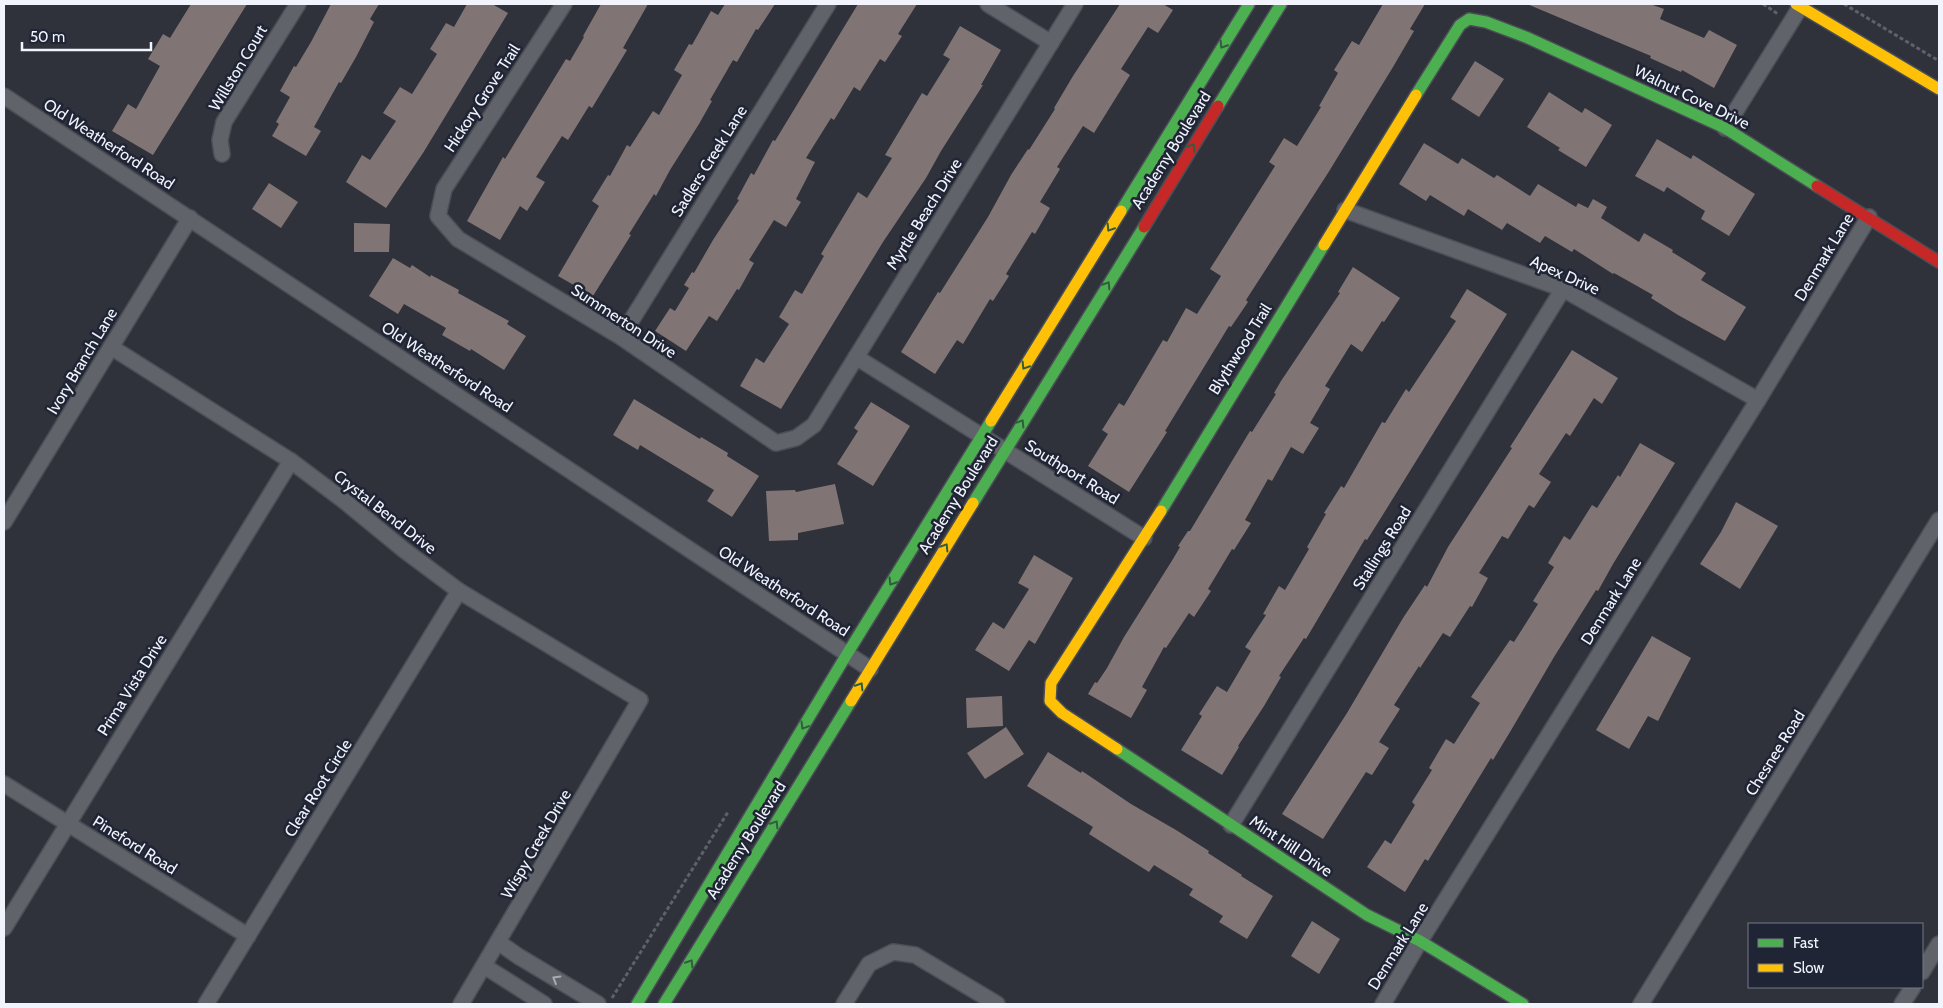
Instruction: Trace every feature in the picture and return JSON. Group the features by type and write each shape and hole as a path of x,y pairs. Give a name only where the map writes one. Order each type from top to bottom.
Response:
{"main road":[{"name":"Academy Boulevard","path":"637,1004 847,654 1249,4"},
{"name":"Academy Boulevard","path":"664,1004 1004,450 1281,4"},
{"path":"1798,5 1939,90"},
{"name":"Walnut Cove Drive","path":"1469,20 1486,22 1528,38 1725,128 1869,216 1939,262"},
{"name":"Blythwood Trail","path":"1050,702 1052,683 1144,538 1449,41 1460,25 1469,20"},
{"name":"Mint Hill Drive","path":"1050,702 1062,713 1367,915 1420,941 1523,1004"}],"street":[{"name":"Willston Court","path":"222,154 220,140 224,122 298,4"},
{"name":"Hickory Grove Trail","path":"438,216 444,189 564,4"},
{"name":"Sadlers Creek Lane","path":"620,337 828,4"},
{"path":"988,4 1051,43"},
{"name":"Myrtle Beach Drive","path":"796,438 814,425 1075,4"},
{"path":"1725,128 1798,5"},
{"name":"Old Weatherford Road","path":"4,96 870,669"},
{"name":"Apex Drive","path":"1345,210 1562,289 1758,400"},
{"name":"Summerton Drive","path":"438,216 458,239 620,337 776,443 796,438"},
{"name":"Denmark Lane","path":"1382,1004 1758,400 1869,216"},
{"name":"Ivory Branch Lane","path":"4,522 190,218"},
{"name":"Stallings Road","path":"1231,825 1562,289"},
{"name":"Crystal Bend Drive","path":"111,347 290,462 343,500 404,550 459,591 640,700"},
{"name":"Southport Road","path":"856,357 1144,538"},
{"name":"Prima Vista Drive","path":"4,928 290,462"},
{"name":"Chesnee Road","path":"1641,1004 1939,520"},
{"name":"Clear Root Circle","path":"206,1004 459,591"},
{"name":"Wispy Creek Drive","path":"460,1004 640,700"},
{"name":"Pineford Road","path":"4,784 248,936"},
{"path":"498,942 598,1004"},
{"path":"1923,970 1939,944"},
{"path":"844,1004 869,964 893,952 916,955 997,1004"},
{"path":"484,966 544,1004"},
{"path":"1902,1004 1912,988"}],"path":[{"path":"1844,4 1939,61"}],"building":[{"path":"191,4 247,4 153,155 112,131 128,104 136,109 160,66 148,59 163,34 170,38"},
{"path":"331,4 379,4 370,19 374,22 356,57 341,83 339,82 314,127 321,131 306,156 272,136 279,124 276,122 290,97 280,91 294,66 296,67 311,42"},
{"path":"467,4 492,4 508,13 423,153 386,208 346,182 362,155 370,160 396,121 383,113 400,87 412,94 437,54 430,49 446,23 454,27"},
{"path":"601,4 648,4 623,48 627,50 592,108 589,106 568,140 562,136 536,177 545,182 527,211 520,206 500,240 467,221 503,157 505,159 566,59 570,61"},
{"path":"725,4 775,4 758,30 756,29 737,62 733,60 710,100 712,101 699,124 656,196 654,194 629,234 631,235 593,296 558,276 599,206 592,201 608,175 610,176 627,145 630,147 653,111 659,115 682,75 674,70 689,44 692,45 711,11 718,15"},
{"path":"858,4 917,4 898,34 902,36 885,62 880,59 860,91 854,87 834,120 831,118 806,158 815,162 796,199 801,202 786,227 774,220 749,260 754,263 739,290 737,289 717,321 709,316 686,351 655,331 670,308 675,311 689,288 684,285 692,272 694,273 739,200 737,199 751,173 754,175 773,140 775,141"},
{"path":"1120,4 1163,4 1173,10 1158,33 1148,27 1121,69 1130,75 1094,133 1083,126 1057,167 1060,169 1040,202 1050,208 1035,234 1032,232 1006,274 1009,276 993,301 990,299 963,344 957,340 935,374 901,352 988,217 1011,175 1029,150 1073,76"},
{"path":"1383,4 1425,4 1410,29 1414,31 1393,67 1328,173 1246,300 1248,302 1231,327 1229,326 1165,431 1167,432 1129,492 1088,466 1108,434 1102,430 1119,403 1124,406 1163,340 1167,342 1186,308 1197,314 1221,276 1210,269 1275,166 1269,162 1284,138 1297,146 1321,107 1319,106 1338,73 1334,70 1352,41 1359,45"},
{"path":"1527,4 1650,4 1664,9 1660,19 1704,38 1709,30 1737,45 1714,88 1682,70 1681,72 1650,58 1651,56"},
{"path":"960,26 1001,50 981,85 983,85 926,178 883,242 781,409 740,386 756,358 764,363 789,324 779,317 795,290 802,294 824,256 821,254 858,192 867,198 892,158 885,155 922,93 927,96 950,59 943,55"},
{"path":"1475,61 1504,79 1479,117 1451,99"},
{"path":"1549,92 1582,113 1585,108 1612,125 1586,167 1558,150 1560,148 1527,127"},
{"path":"1657,139 1691,159 1693,155 1755,194 1729,236 1701,219 1705,211 1667,187 1664,192 1635,176"},
{"path":"1424,143 1458,164 1462,158 1494,178 1497,175 1530,196 1538,184 1576,207 1578,203 1588,208 1593,199 1607,207 1601,218 1639,242 1644,233 1673,250 1672,252 1706,273 1701,280 1746,307 1725,341 1678,315 1651,298 1653,295 1613,274 1574,249 1572,252 1545,236 1540,243 1507,223 1502,230 1468,209 1464,216 1430,195 1426,201 1399,184"},
{"path":"269,183 298,202 281,228 252,209"},
{"path":"354,223 390,224 389,252 354,252"},
{"path":"393,258 410,268 412,265 430,277 431,275 459,290 458,293 509,321 507,324 526,336 504,370 471,349 470,351 442,335 446,328 404,304 398,314 369,296"},
{"path":"1353,267 1400,298 1362,352 1351,344 1325,386 1330,389 1310,423 1319,428 1303,454 1291,447 1272,481 1268,479 1245,520 1251,523 1234,550 1232,549 1208,589 1211,591 1194,617 1189,613 1166,648 1164,647 1142,687 1147,690 1131,718 1088,694 1107,668 1180,547 1178,546 1188,531 1190,531 1250,431 1252,432 1276,394 1274,393 1281,381 1340,293 1338,292"},
{"path":"1467,289 1507,314 1379,521 1367,540 1365,539 1306,639 1304,638 1279,676 1281,677 1222,775 1181,750 1202,716 1199,714 1217,686 1227,692 1251,651 1245,647 1266,615 1263,614 1279,586 1285,590 1309,549 1307,547 1326,514 1324,513 1341,486 1344,488 1382,422 1385,423 1406,389 1409,392 1456,321 1450,317"},
{"path":"1572,350 1618,378 1602,404 1594,398 1570,436 1566,433 1539,474 1551,482 1534,508 1529,505 1508,539 1502,536 1479,573 1488,578 1472,607 1470,606 1450,637 1443,633 1394,705 1400,709 1379,742 1389,748 1372,775 1366,772 1323,839 1282,814 1347,713 1403,618 1425,585 1427,587 1448,547"},
{"path":"634,399 700,439 701,437 728,453 727,456 759,476 732,517 707,501 714,490 640,445 638,450 613,435"},
{"path":"871,402 910,426 873,486 837,464 858,431 854,428"},
{"path":"1640,443 1675,463 1598,591 1596,590 1554,657 1493,760 1491,758 1428,861 1425,859 1405,892 1367,867 1385,840 1391,844 1415,805 1412,802 1432,770 1429,768 1446,739 1454,744 1480,703 1471,697 1510,640 1514,642 1538,604 1533,601 1554,567 1548,563 1564,536 1570,540 1592,505 1597,508 1618,475 1620,477"},
{"path":"835,484 844,524 798,533 798,540 769,541 766,491 795,490 796,492"},
{"path":"1736,502 1778,526 1740,589 1700,564 1721,532"},
{"path":"1034,555 1073,578 1035,644 1029,640 1009,671 975,650 993,622 1004,629 1029,589 1018,583"},
{"path":"1652,636 1691,658 1658,721 1648,716 1629,749 1596,730"},
{"path":"1002,696 1003,726 967,728 966,698"},
{"path":"1006,727 1024,754 985,779 967,753"},
{"path":"1048,752 1081,773 1082,771 1131,804 1209,851 1208,853 1273,896 1247,939 1219,922 1223,916 1189,895 1193,889 1154,865 1149,872 1089,834 1093,827 1027,786"},
{"path":"1312,921 1340,939 1319,974 1291,956"}],"traffic: fast":[{"path":"1121,211 1249,4"},
{"path":"1218,106 1281,4"},
{"path":"1416,95 1460,25 1469,19 1486,22 1528,38 1725,128 1817,186"},
{"path":"973,503 1144,227"},
{"path":"1161,511 1324,245"},
{"path":"637,1004 847,654 991,421"},
{"path":"664,1004 851,701"},
{"path":"1117,749 1367,915 1420,941 1523,1004"}],"traffic: slow":[{"path":"1796,4 1939,89"},
{"path":"1324,245 1416,95"},
{"path":"991,421 1121,211"},
{"path":"851,701 973,503"},
{"path":"1117,749 1062,713 1050,701 1051,683 1161,511"}],"traffic: jam":[{"path":"1144,227 1218,106"},
{"path":"1817,186 1939,262"}]}
